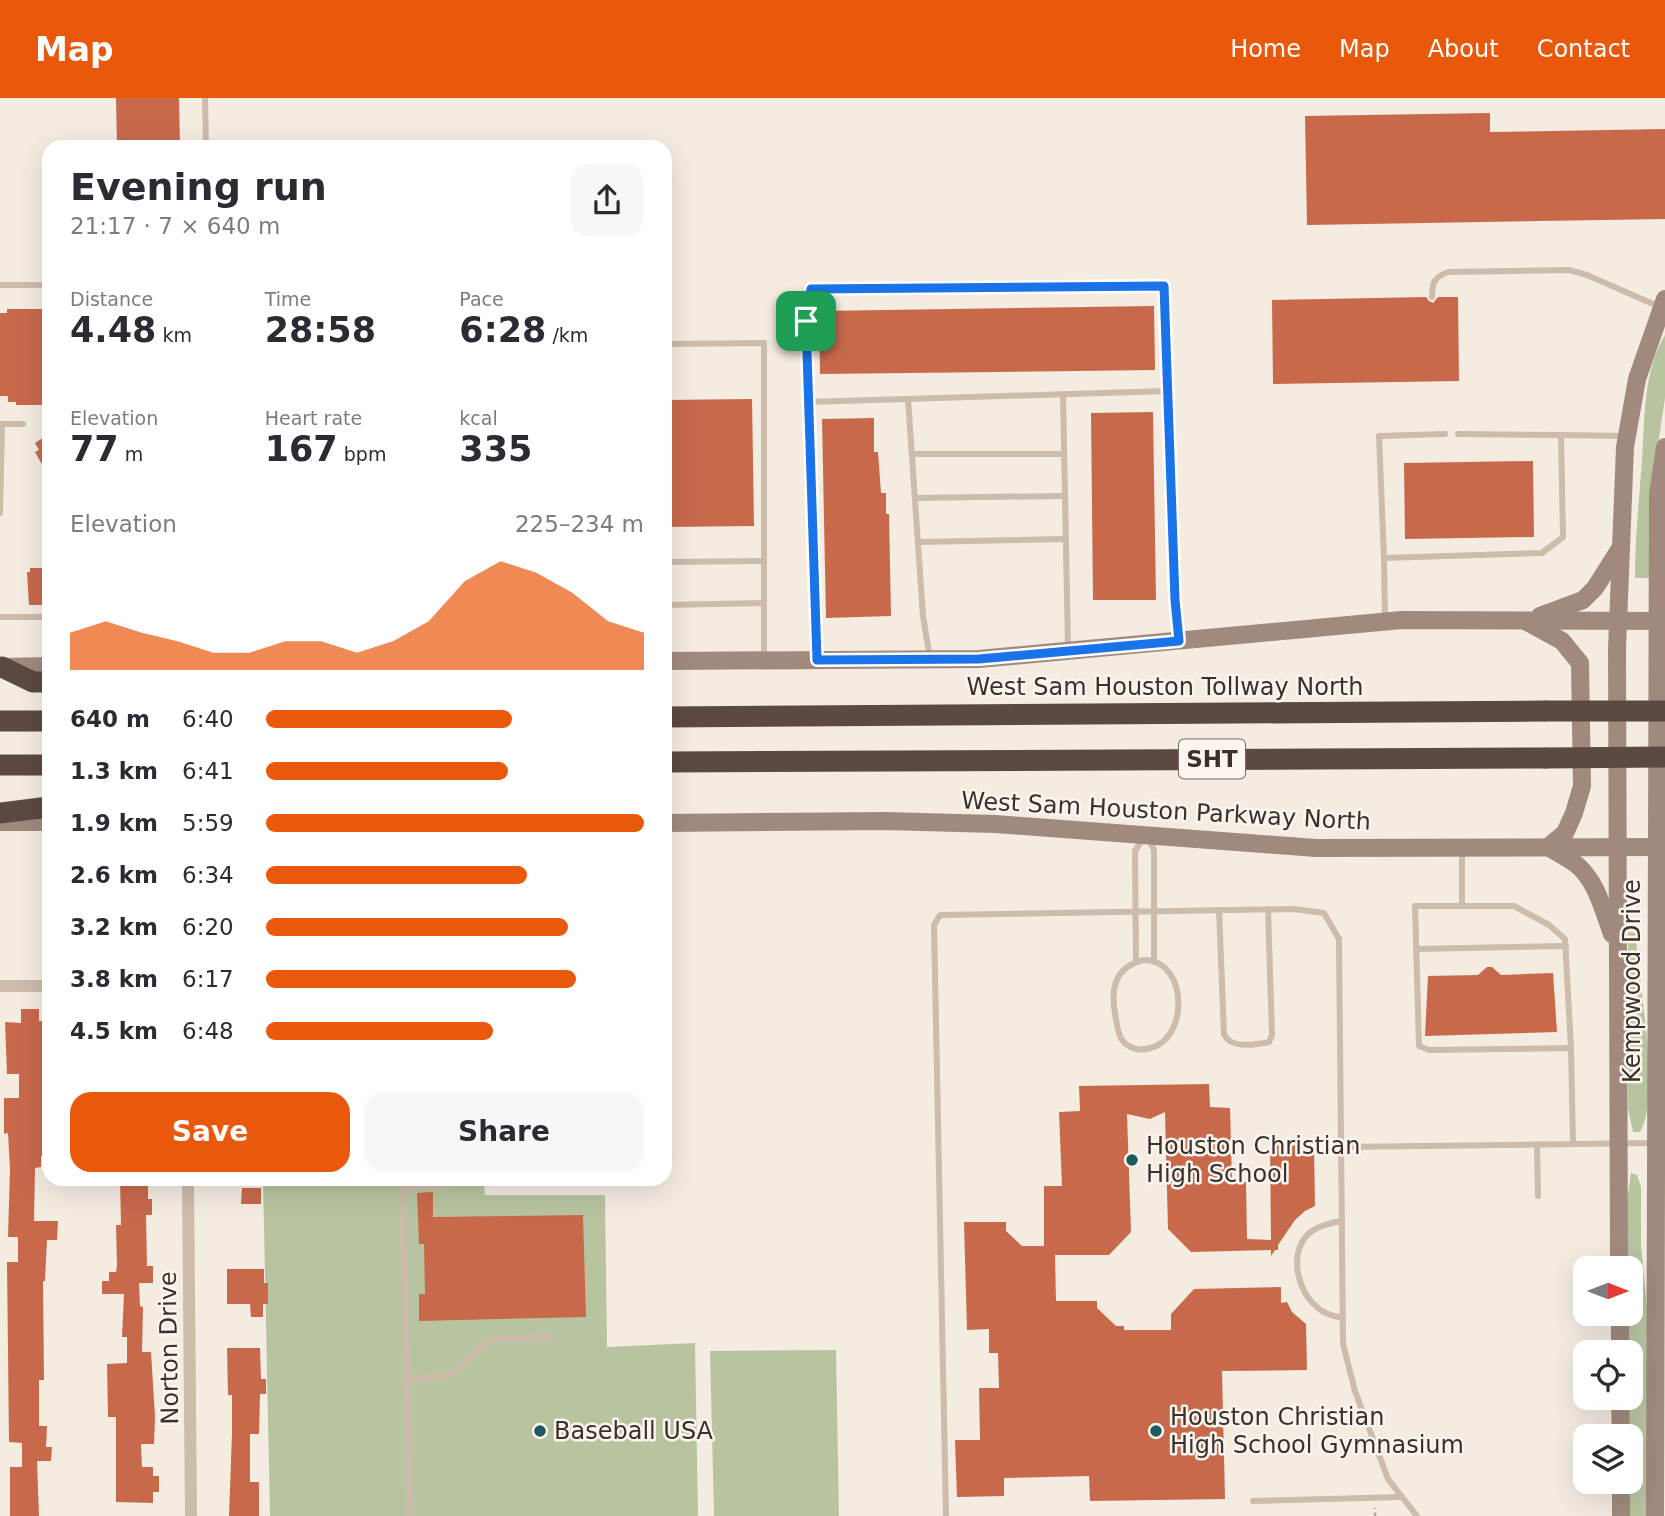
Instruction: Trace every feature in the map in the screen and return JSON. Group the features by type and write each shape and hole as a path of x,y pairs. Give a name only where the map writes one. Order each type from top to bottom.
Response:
{"highway":[{"path":"1,667 33,682 42,682"},
{"name":"West Sam Houston Tollway North","path":"672,717 1665,710"},
{"path":"0,721 42,721"},
{"name":"SHT","path":"672,764 1665,757"},
{"path":"0,765 42,765"},
{"path":"0,813 42,808"}],"main road":[{"name":"Kempwood Drive","path":"1619,1256 1616,848 1620,548 1627,436 1637,379 1664,305"},
{"name":"Kempwood Drive","path":"1655,1516 1655,1143 1662,621 1658,494 1665,447"},
{"path":"1527,621 1583,600 1595,589 1620,548"},
{"path":"1658,548 1665,566"},
{"path":"672,661 979,659 1385,621 1662,621"},
{"path":"1527,621 1562,641 1580,663 1582,786 1565,833 1548,847 1577,865 1587,877 1596,891 1617,946"},
{"path":"1,667 42,666"},
{"name":"West Sam Houston Parkway North","path":"672,823 885,821 995,824 1316,848 1661,847"},
{"path":"0,822 42,822"},
{"path":"1657,932 1665,916"},
{"path":"1621,1494 1621,1516"}],"street":[{"path":"0,986 42,985"},
{"name":"Norton Drive","path":"188,1186 191,1516"}],"lane":[{"path":"205,98 206,140"},
{"path":"1432,297 1432,285 1437,276 1448,272 1569,270 1664,305"},
{"path":"0,285 42,285"},
{"path":"817,660 806,321 811,289 1164,286 1175,600 1179,641"},
{"path":"672,344 764,343 764,660"},
{"path":"808,402 1167,391"},
{"path":"1063,394 1068,651"},
{"path":"908,399 923,616 930,660"},
{"path":"0,513 1,424 23,424"},
{"path":"1385,621 1379,436 1446,434"},
{"path":"1458,435 1627,436"},
{"path":"1384,558 1542,553 1563,537 1561,435"},
{"path":"912,454 1064,454"},
{"path":"915,498 1064,496"},
{"path":"918,542 1065,539"},
{"path":"672,562 764,561"},
{"path":"672,605 764,603"},
{"path":"0,617 42,617"},
{"path":"1146,834 1154,850 1154,960"},
{"path":"1136,962 1135,851 1146,834"},
{"path":"1462,847 1462,906"},
{"path":"1571,1048 1429,1051 1419,1046 1415,906 1514,906 1549,925 1565,939 1571,1048 1573,1144"},
{"path":"1219,910 1224,1034 1231,1044 1269,1042 1272,1035 1268,909"},
{"path":"946,1516 934,925 940,915 1268,909 1324,912 1339,939 1343,1344 1355,1391 1388,1479 1417,1516"},
{"path":"1417,948 1566,946"},
{"path":"1154,960 1170,971 1177,995 1178,1014 1175,1029 1165,1042 1141,1050 1123,1042 1118,1032 1113,992 1117,977 1127,965 1154,960"},
{"path":"1342,1147 1655,1143"},
{"path":"1537,1144 1538,1196"},
{"path":"410,1516 402,1189 437,1186"},
{"path":"1342,1221 1328,1223 1313,1230 1304,1239 1298,1254 1298,1276 1305,1293 1318,1308 1343,1318"},
{"path":"407,1379 449,1376 491,1339 551,1337"},
{"path":"1253,1501 1402,1497"}],"green space":[{"path":"1665,335 1665,398 1654,471 1651,578 1635,578 1646,396 1653,364"},
{"path":"1628,932 1636,933 1649,1065 1646,1115 1640,1132 1633,1132 1628,1108"},
{"path":"1631,1173 1637,1175 1641,1187 1642,1256 1627,1256 1627,1201"},
{"name":"Baseball USA","path":"263,1186 484,1186 485,1195 605,1195 607,1347 695,1343 698,1516 270,1516"},
{"path":"1643,1266 1648,1318 1650,1516 1628,1516 1628,1494 1643,1494 1643,1424 1629,1424 1628,1410 1643,1410 1643,1340 1628,1340 1628,1326 1643,1326"},
{"path":"836,1350 839,1516 714,1516 710,1351"}],"building":[{"path":"116,98 179,98 180,140 117,140"},
{"path":"1490,113 1490,132 1665,129 1665,219 1307,225 1305,116"},
{"path":"1426,297 1433,303 1438,297 1458,297 1459,381 1273,384 1272,300"},
{"path":"1154,306 1155,370 820,374 819,311"},
{"path":"7,309 42,309 42,405 16,405 16,402 8,402 8,396 0,396 0,313 7,313"},
{"path":"752,399 754,526 672,527 672,400"},
{"path":"1153,412 1156,600 1093,600 1091,413"},
{"path":"874,418 874,452 878,452 881,493 886,493 886,514 889,514 891,616 826,618 822,419"},
{"path":"42,438 42,464 35,452 39,450 35,443"},
{"path":"1533,461 1534,537 1405,539 1404,463"},
{"path":"30,568 42,568 42,605 29,605 27,572 30,572"},
{"path":"1487,967 1492,967 1501,975 1553,973 1557,1032 1425,1036 1428,976 1478,975"},
{"path":"21,1009 39,1009 39,1021 42,1021 42,1156 41,1167 35,1168 34,1221 58,1221 57,1240 47,1240 43,1281 44,1380 39,1380 39,1426 47,1426 46,1447 52,1447 51,1461 37,1461 39,1516 10,1516 10,1467 22,1467 22,1443 9,1442 7,1262 18,1262 18,1237 8,1237 10,1169 8,1133 4,1134 4,1098 19,1098 19,1074 7,1074 5,1022 21,1023"},
{"path":"1209,1084 1210,1107 1230,1108 1232,1181 1246,1182 1247,1239 1271,1240 1270,1145 1314,1146 1315,1206 1295,1220 1278,1245 1278,1250 1271,1256 1271,1250 1191,1252 1168,1229 1165,1112 1150,1119 1127,1114 1131,1232 1109,1255 1055,1255 1056,1301 1097,1301 1097,1308 1116,1326 1124,1326 1124,1330 1171,1330 1171,1314 1194,1289 1281,1287 1281,1303 1287,1302 1292,1312 1306,1324 1307,1370 1222,1371 1225,1499 1090,1501 1089,1476 1004,1478 1004,1496 957,1497 955,1440 980,1440 979,1388 999,1388 998,1353 989,1353 989,1329 967,1330 964,1222 1006,1222 1006,1231 1022,1246 1044,1246 1044,1186 1062,1186 1059,1112 1080,1111 1079,1086"},
{"path":"120,1186 148,1186 148,1199 152,1199 152,1215 146,1215 147,1266 153,1266 153,1283 139,1283 140,1306 143,1307 142,1352 151,1352 155,1417 154,1444 141,1444 142,1467 153,1467 153,1476 159,1476 159,1492 153,1492 153,1503 116,1502 116,1417 108,1417 107,1364 127,1363 127,1337 122,1337 124,1294 102,1294 102,1281 109,1281 109,1272 116,1272 116,1225 121,1225"},
{"path":"242,1188 261,1188 261,1204 241,1204"},
{"path":"433,1192 433,1217 583,1215 586,1317 419,1321 419,1294 425,1294 424,1244 419,1244 417,1193"},
{"path":"227,1269 264,1269 264,1283 268,1283 268,1304 263,1304 263,1317 251,1317 250,1304 227,1304"},
{"path":"227,1348 260,1348 261,1379 266,1379 266,1394 260,1394 259,1434 250,1434 250,1482 259,1482 259,1516 229,1516 232,1395 228,1395"}],"place":[{"name":"Houston Christian High School","path":"1132,1160"},
{"name":"Baseball USA","path":"540,1431"},
{"name":"Houston Christian High School Gymnasium","path":"1156,1431"}],"route":[{"path":"1164,286 1175,600 1179,641 979,659 817,660 806,321 811,289 1164,286"}]}
